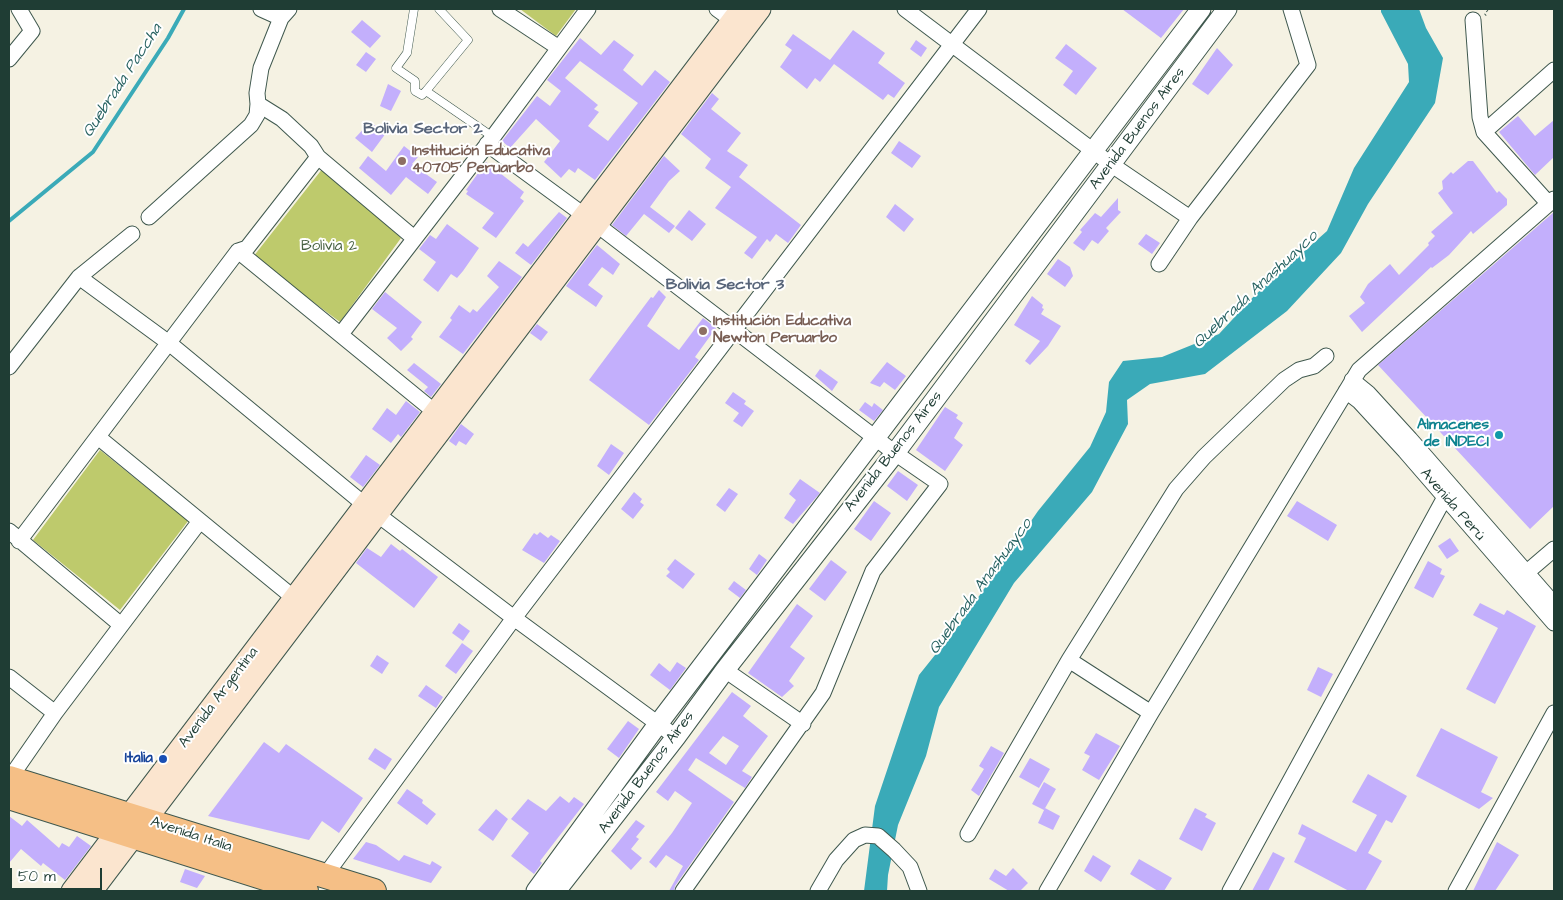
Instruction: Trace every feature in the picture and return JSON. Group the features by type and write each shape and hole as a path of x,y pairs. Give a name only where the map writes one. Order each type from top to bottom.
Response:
{"main road":[{"path":"371,509 435,412 760,9"},
{"path":"371,509 590,220 730,13"},
{"name":"Avenida Argentina","path":"92,891 132,826 294,598 371,509"},
{"name":"Avenida Argentina","path":"72,891 132,826 371,509"},
{"name":"Avenida Italia","path":"9,784 132,826 315,884 374,891"}],"street":[{"path":"9,59 32,31 19,9"},
{"path":"149,217 251,125 257,115 257,94 261,68 285,14 261,9"},
{"path":"500,9 558,48"},
{"path":"341,334 490,141 588,9"},
{"path":"905,9 1093,151 1190,218"},
{"path":"315,884 514,618 979,9"},
{"name":"Avenida Buenos Aires","path":"536,891 658,724 1201,9"},
{"name":"Avenida Buenos Aires","path":"556,891 894,453 1228,9"},
{"path":"1159,264 1190,218 1308,65 1291,9"},
{"path":"1047,891 1359,370 1552,202 1484,132 1480,117 1473,20"},
{"path":"1484,132 1554,70"},
{"path":"258,104 282,119 311,146 318,157 414,238"},
{"path":"490,141 894,453 940,484 873,572 823,693 804,724 683,891"},
{"path":"121,625 14,536 98,437 238,251 247,248 318,157"},
{"path":"9,367 79,277 132,234"},
{"path":"238,251 435,412"},
{"path":"79,277 169,343 371,509 514,618 676,737"},
{"path":"968,834 1069,660 1176,489 1204,457 1284,380 1299,370 1314,366 1326,356"},
{"name":"Avenida Perú","path":"1349,385 1368,393 1554,623"},
{"path":"98,437 294,598"},
{"path":"1230,891 1448,491"},
{"name":"Avenida Perú","path":"1448,491 1554,604"},
{"path":"9,784 55,713 200,521"},
{"path":"1526,573 1554,549"},
{"path":"1069,660 1152,713"},
{"path":"725,670 804,724"},
{"path":"9,677 55,713"},
{"path":"1456,891 1554,713"},
{"path":"818,891 836,860 854,840 865,835 878,836 894,850 910,867 920,891"}],"lane":[{"path":"414,9 407,53 396,68 415,81 415,91 422,95 468,40 439,9"},
{"path":"426,91 490,141"}],"green space":[{"path":"520,9 576,9 556,36"},
{"name":"Bolivia 2","path":"323,168 401,238 340,322 253,257"},
{"path":"100,450 188,521 120,610 33,540"}],"water":[{"path":"1381,9 1419,9 1426,28 1443,58 1435,103 1368,204 1341,253 1287,311 1205,374 1150,384 1127,400 1128,424 1092,492 1014,583 939,707 926,756 898,825 888,875 887,891 864,891 875,806 919,675 959,625 1038,511 1090,447 1106,412 1109,382 1123,361 1162,357 1219,334 1255,295 1327,231 1354,168 1409,82 1408,64"}],"building":[{"path":"1122,9 1184,9 1161,38"},
{"path":"362,20 381,36 370,48 351,32"},
{"path":"853,30 885,53 878,63 905,83 894,98 888,94 883,100 834,64 820,82 815,78 807,89 780,67 792,50 785,45 793,34 830,60"},
{"path":"580,38 601,55 614,40 634,55 623,70 642,86 655,70 670,82 595,180 578,168 575,173 569,169 561,178 544,162 560,141 536,119 510,148 502,141 537,96 550,106 561,91 547,80","holes":["580,61 638,103 608,141 588,126 599,112 594,109 598,105 565,78"]},
{"path":"916,40 927,48 921,57 910,49"},
{"path":"1066,44 1097,68 1076,95 1063,85 1073,71 1055,58"},
{"path":"1217,48 1233,65 1208,95 1192,84"},
{"path":"366,52 376,59 366,72 356,65"},
{"path":"388,84 401,91 391,111 380,106"},
{"path":"712,93 719,99 711,109 741,133 727,151 748,165 739,177 801,225 788,243 776,234 770,242 767,239 752,259 744,253 757,237 715,208 731,187 705,168 711,159 681,134"},
{"path":"1518,116 1535,136 1554,120 1554,157 1535,175 1499,132"},
{"path":"370,122 386,133 372,152 355,138"},
{"path":"899,141 921,156 912,168 891,153"},
{"path":"404,146 418,157 412,164 437,182 428,194 406,177 391,195 359,168 368,156 386,171"},
{"path":"664,156 680,171 669,181 650,207 675,226 669,233 644,214 626,236 612,225"},
{"path":"1468,161 1473,161 1497,193 1499,191 1507,199 1507,205 1473,234 1471,231 1449,255 1431,267 1362,332 1349,316 1365,303 1360,297 1368,284 1390,264 1399,275 1429,245 1428,243 1435,236 1431,232 1453,213 1438,193 1443,189 1442,181 1451,172 1453,174"},
{"path":"486,162 524,192 520,198 524,201 496,238 482,228 494,213 466,194 468,191 466,190"},
{"path":"1118,198 1118,210 1121,212 1106,228 1109,231 1098,244 1092,240 1084,251 1073,243 1082,232 1080,230 1095,213 1101,217"},
{"path":"895,204 914,219 904,232 886,217"},
{"path":"689,210 706,224 692,241 675,228"},
{"path":"559,212 567,218 531,265 515,253 523,243 528,247"},
{"name":"Almacenes de INDECI","path":"1554,212 1554,506 1530,529 1378,365"},
{"path":"447,224 479,248 457,278 451,274 438,292 423,280 436,262 419,249 430,235 436,239"},
{"path":"1146,234 1160,243 1152,254 1138,244"},
{"path":"597,245 620,264 613,275 602,267 588,285 603,296 596,307 566,286"},
{"path":"1058,259 1070,267 1073,276 1065,287 1047,274"},
{"path":"499,261 522,277 463,354 439,337 452,320 450,318 459,305 470,313 473,309 477,312 499,287 487,276"},
{"path":"659,290 666,297 647,326 679,350 703,318 716,328 695,357 699,360 649,425 589,380 651,297 653,298"},
{"path":"385,292 422,322 411,337 413,339 401,351 387,338 397,328 372,309"},
{"path":"1032,296 1043,305 1042,308 1044,309 1041,314 1061,326 1048,346 1030,365 1025,361 1040,341 1014,325"},
{"path":"537,324 548,332 541,341 530,333"},
{"path":"887,362 906,376 895,390 884,382 880,387 870,383"},
{"path":"414,363 441,384 431,397 424,391 428,387 407,370"},
{"path":"820,369 838,382 832,391 815,376"},
{"path":"733,392 746,401 744,404 754,411 742,427 733,421 739,413 725,403"},
{"path":"406,401 420,412 401,437 398,434 391,443 372,429 387,408 396,415"},
{"path":"865,402 872,407 874,403 883,410 874,421 859,410"},
{"path":"945,407 958,415 956,418 963,423 954,438 963,445 945,471 916,450"},
{"path":"461,424 474,434 466,445 459,441 456,446 449,441"},
{"path":"611,444 624,453 609,475 597,466"},
{"path":"366,455 380,465 363,487 350,477"},
{"path":"898,471 918,485 907,501 887,486"},
{"path":"800,479 820,493 793,524 784,518 796,500 789,494"},
{"path":"729,488 738,494 725,512 716,505"},
{"path":"634,492 642,499 640,502 644,505 633,519 621,509"},
{"path":"874,501 891,513 871,541 854,529"},
{"path":"1297,501 1337,525 1328,541 1287,516"},
{"path":"540,532 548,538 551,535 560,541 544,563 522,550 534,533 537,535"},
{"path":"1450,538 1459,551 1447,559 1438,546"},
{"path":"391,544 400,551 402,549 438,577 414,608 356,563 367,548 381,557"},
{"path":"759,554 767,560 757,575 749,569"},
{"path":"675,559 695,574 683,589 666,576 670,572 667,569"},
{"path":"831,560 847,572 825,601 809,589"},
{"path":"1428,561 1442,569 1440,574 1445,576 1433,598 1414,588"},
{"path":"734,581 746,590 740,598 728,589"},
{"path":"1480,603 1504,615 1507,610 1536,626 1495,704 1466,689 1498,628 1473,615"},
{"path":"797,604 813,616 790,647 805,658 789,681 794,686 782,697 748,673"},
{"path":"459,623 470,631 463,641 452,633"},
{"path":"462,643 473,651 456,674 445,666"},
{"path":"377,655 389,663 382,674 370,666"},
{"path":"677,662 686,668 670,690 650,675 659,663 670,672"},
{"path":"1318,667 1333,674 1321,697 1307,690"},
{"path":"426,685 443,697 436,708 418,696"},
{"path":"732,692 751,706 743,716 768,736 742,771 752,777 745,788 696,758 688,770 734,802 675,886 674,891 669,891 683,866 666,855 656,868 649,862 672,833 692,803 675,791 668,801 656,792","holes":["723,736 739,746 726,765 709,753"]},
{"path":"628,721 639,729 619,758 607,749"},
{"path":"1441,728 1498,757 1481,792 1493,798 1479,809 1416,776"},
{"path":"1096,733 1120,746 1099,780 1082,770 1090,756 1084,753"},
{"path":"264,742 279,753 286,744 363,798 339,833 322,821 309,840 208,816"},
{"path":"991,746 1004,753 979,796 971,790 984,769 979,766"},
{"path":"375,748 392,759 385,770 368,759"},
{"path":"1030,758 1050,769 1039,788 1019,777"},
{"path":"1368,774 1407,796 1392,823 1386,820 1368,853 1382,861 1365,891 1349,891 1294,862 1306,838 1298,834 1302,824 1356,852 1377,815 1352,802"},
{"path":"1044,782 1056,789 1044,810 1032,804"},
{"path":"407,789 423,800 422,803 436,814 427,825 397,803"},
{"path":"560,796 569,803 574,797 584,804 540,861 542,863 534,874 511,856 529,833 511,819 528,799 546,811"},
{"path":"1045,808 1060,816 1053,830 1038,823"},
{"path":"1195,808 1207,814 1205,817 1216,823 1202,851 1179,839"},
{"path":"496,809 508,819 493,841 478,830"},
{"path":"9,816 22,826 27,820 59,848 62,843 69,847 77,836 91,846 65,880 43,863 41,866 21,849 9,863"},
{"path":"636,820 645,826 636,837 639,839 631,849 642,858 631,870 611,851"},
{"path":"366,842 376,845 399,861 404,855 430,865 432,861 442,867 431,883 353,859"},
{"path":"1497,842 1519,855 1495,891 1473,891"},
{"path":"1273,852 1285,858 1268,891 1252,891"},
{"path":"1093,855 1111,866 1101,882 1084,871"},
{"path":"1139,859 1172,878 1164,891 1158,891 1130,874"},
{"path":"1013,868 1028,883 1020,891 1009,891 989,879 995,869 1006,876"},
{"path":"185,869 205,876 197,888 180,882"}],"waterway":[{"name":"Quebrada Paccha","path":"9,221 93,152 168,38 184,9"}],"place":[{"name":"Institución Educativa 40705 Peruarbo","path":"402,161"},
{"name":"Institución Educativa Newton Peruarbo","path":"703,331"},
{"name":"Almacenes de INDECI","path":"1499,435"},
{"name":"Italia","path":"163,759"}],"district":[{"name":"Bolivia Sector 2","path":"423,130"},
{"name":"Bolivia Sector 3","path":"725,286"}],"water label":[{"name":"Quebrada Anashuayco","path":"1256,290"},
{"name":"Quebrada Anashuayco","path":"981,587"}]}
